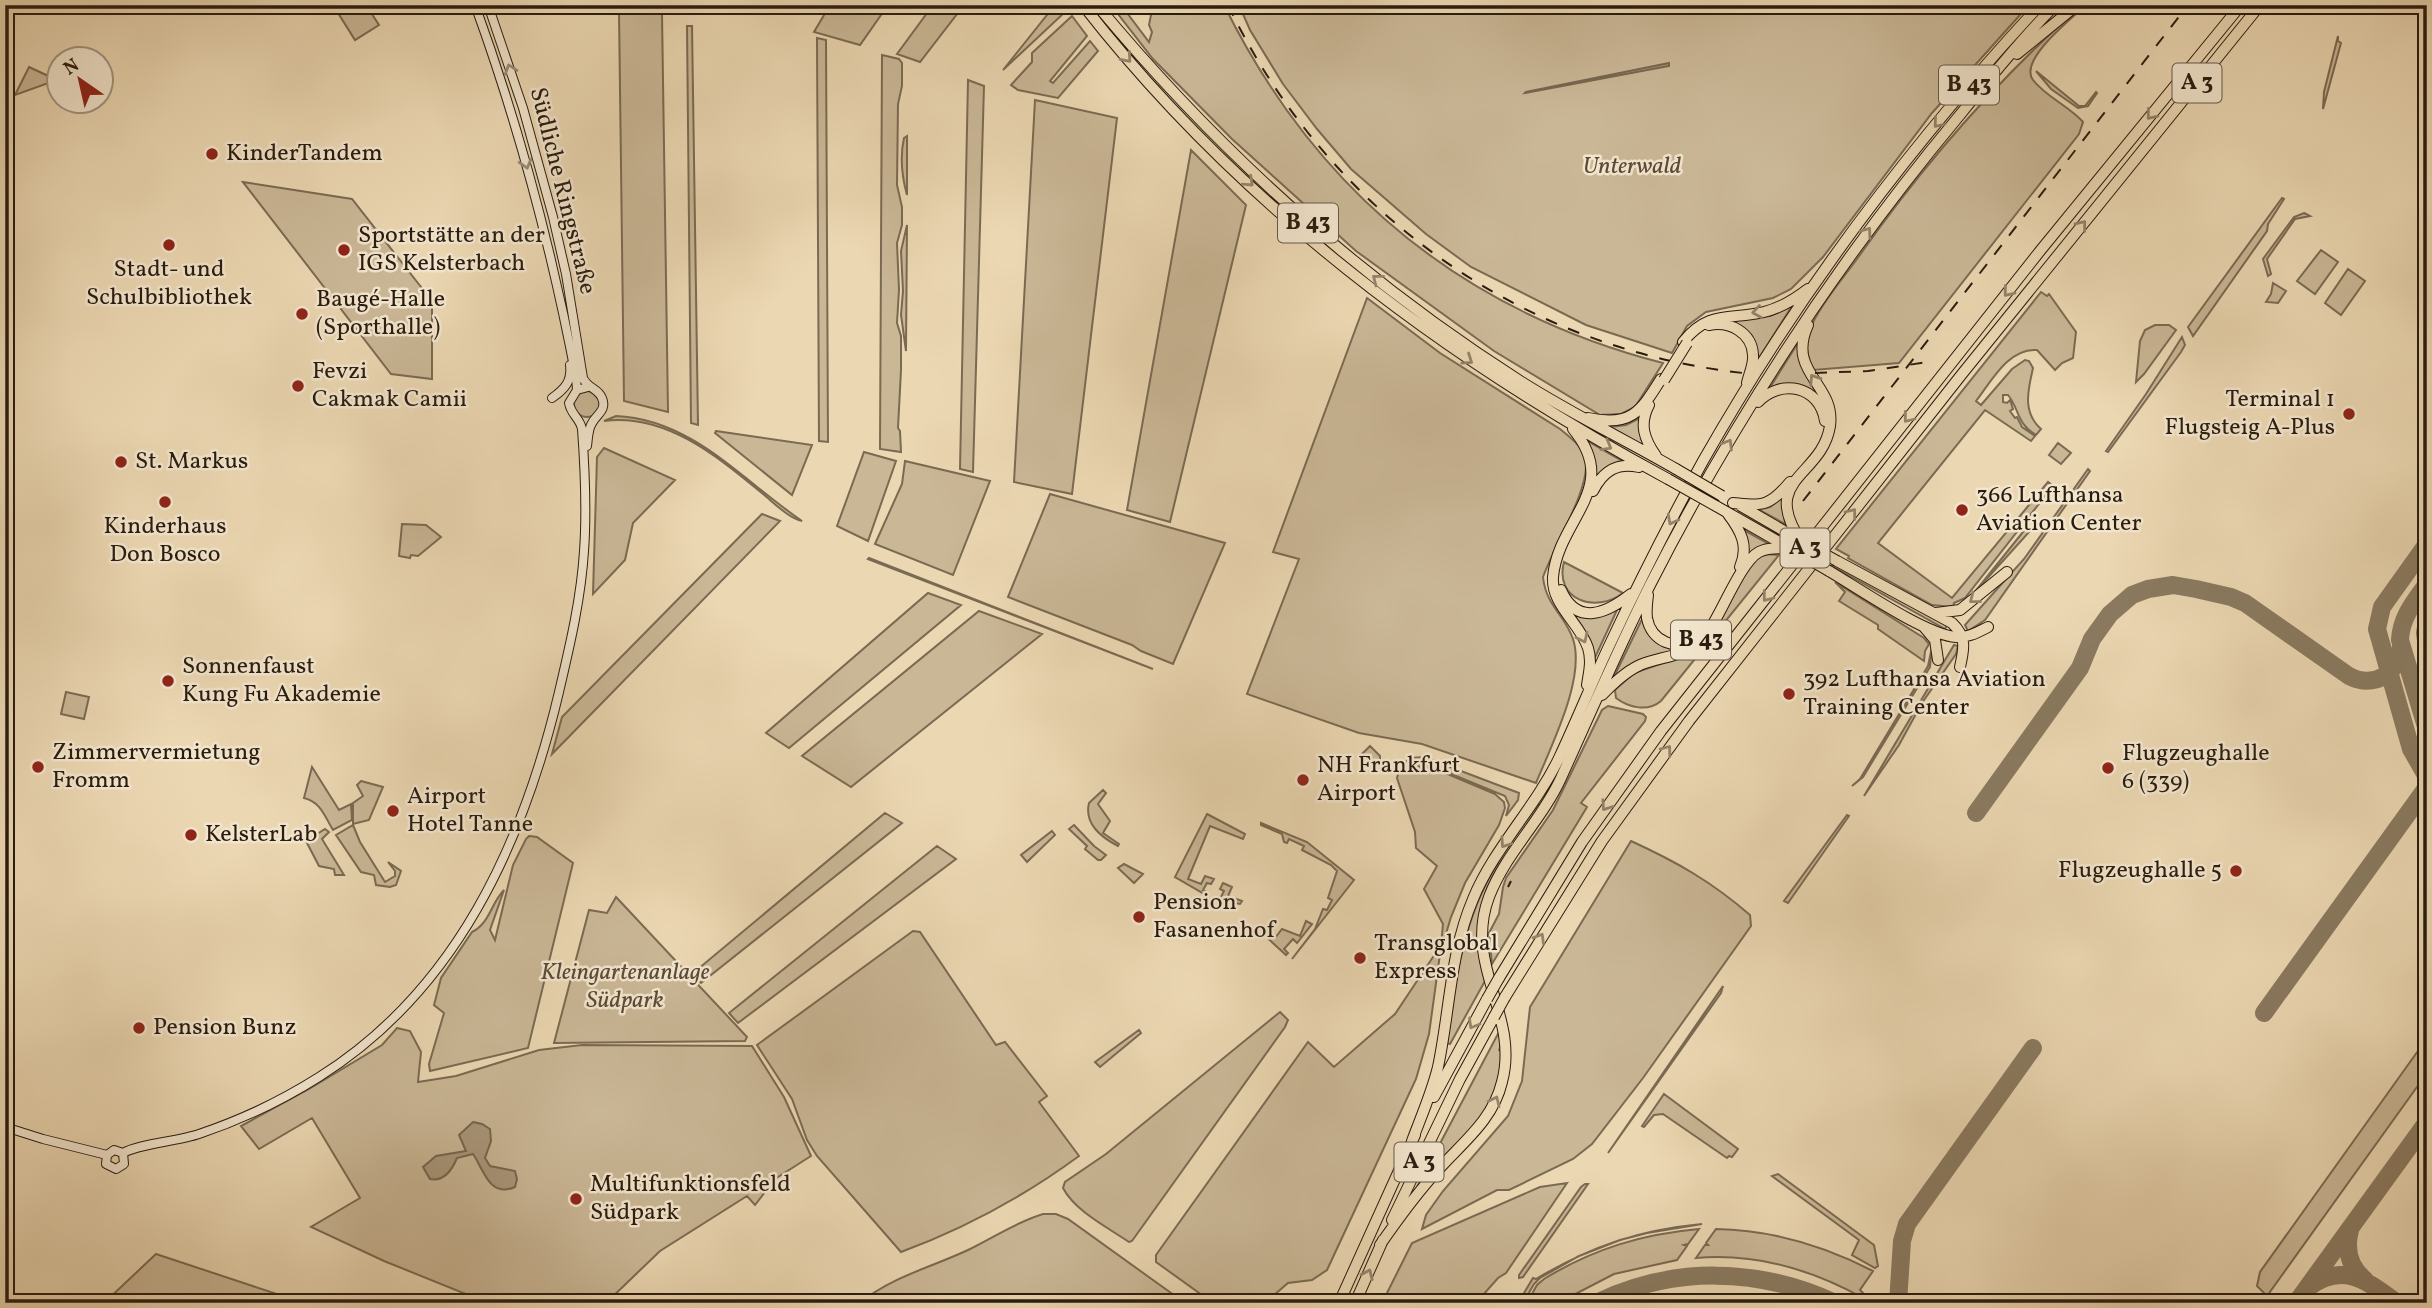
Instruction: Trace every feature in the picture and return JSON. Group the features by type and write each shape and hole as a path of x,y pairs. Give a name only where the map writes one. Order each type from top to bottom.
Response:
{"highway":[{"name":"B 43","path":"1083,5 1176,112 1225,161 1371,288 1457,353 1566,422 1924,626 1952,637 1961,633 1935,613 1801,541 1790,530 1734,503 1581,417 1451,335 1315,229 1202,122 1097,5"},
{"name":"B 43","path":"1380,1245 1422,1189 1482,1124 1497,1099 1502,1083 1506,1034 1482,954 1482,923 1492,889 1559,784 1577,742 1589,701 1634,592 1704,460 1744,394 1922,142 2039,5"},
{"name":"B 43","path":"1543,787 1649,586 1742,419 1822,284 1995,72 2055,5"},
{"name":"B 43","path":"1995,72 2077,5"},
{"name":"A 3","path":"1339,1303 1412,1141 1458,1049 1582,842 1661,732 2015,282 2241,5"},
{"name":"A 3","path":"1355,1303 1438,1122 1493,1017 1602,841 1689,721 1979,353 2260,5"},
{"name":"B 43","path":"1790,530 1786,510 1787,495 1825,442 1830,427 1829,407 1805,364 1801,351 1805,330 1822,284"},
{"path":"1685,342 1695,329 1710,320 1772,310 1822,284"},
{"name":"B 43","path":"1662,380 1685,342 1708,326 1726,324 1740,330 1750,343 1753,354 1744,394"},
{"path":"1581,417 1611,422 1632,416 1643,407 1662,380"},
{"path":"1658,459 1646,441 1643,421 1662,380"},
{"name":"B 43","path":"1734,503 1762,505 1779,495 1818,445 1825,426 1823,412 1815,399 1805,391 1790,387 1767,394 1742,419"},
{"name":"B 43","path":"1566,422 1587,450 1592,475 1590,486 1556,562 1553,580 1558,598 1588,648 1589,701"},
{"name":"B 43","path":"1634,592 1606,611 1583,611 1566,599 1558,574 1564,553 1602,475 1612,468 1625,465 1649,469"},
{"name":"B 43","path":"1649,586 1647,618 1655,635 1674,645 1695,640 1711,620 1744,557 1743,538 1728,514"},
{"name":"B 43","path":"1589,701 1632,670 1684,652 1698,643 1712,626 1751,559 1759,552 1784,547"},
{"path":"1935,613 1960,610 2007,572"},
{"path":"1924,626 1935,640 1938,660"},
{"path":"1960,667 1965,645 1961,633 1987,627"},
{"name":"A 3","path":"1412,1141 1438,1066 1455,955 1468,912 1487,870 1543,787"}],"main road":[{"name":"Südliche Ringstraße","path":"123,1153 131,1148 199,1134 248,1115 298,1090 378,1033 415,998 455,947 487,895 510,847 532,790 554,713 580,594 584,551 582,429 569,403 577,390 555,277 536,200 475,5"},
{"name":"Südliche Ringstraße","path":"488,5 551,206 566,274 581,372 588,387 598,391 603,400 602,412 589,429 584,459"},
{"path":"552,398 561,391 570,377 570,351"},
{"path":"577,390 588,387"},
{"path":"579,420 594,420"},
{"name":"Südliche Ringstraße","path":"5,1127 107,1155"},
{"name":"Südliche Ringstraße","path":"114,1150 123,1153 124,1164 116,1169 106,1164 107,1155 114,1150"}],"green space":[{"path":"333,5 366,5 379,25 355,40"},
{"path":"680,5 733,5 728,14 677,10"},
{"path":"830,5 888,5 860,45 814,32"},
{"path":"933,5 964,5 920,62 897,54"},
{"path":"1055,5 1067,5 1064,13 1003,70"},
{"path":"1111,5 1121,5 1149,42 1153,5 1224,5 1261,72 1303,132 1350,186 1403,234 1460,276 1523,311 1590,340 1663,363 1635,407 1621,414 1600,415 1494,351 1356,251 1232,139 1153,59"},
{"name":"Unterwald","path":"1239,5 2029,5 1932,113 1823,257 1791,289 1773,298 1706,312 1687,326 1672,353 1586,325 1471,267 1426,234 1351,169 1317,129 1283,84 1250,30"},
{"path":"2082,5 2086,5 2039,51 2030,72 2038,86 2083,122 2079,134 1899,363 1813,370 1807,353 1809,331 1826,300 1882,224 1962,125 2020,63"},
{"path":"619,11 662,14 668,412 624,401"},
{"path":"1072,16 1087,36 1050,81 1053,83 1090,41 1098,51 1058,98 1018,90 1011,85 1032,62 1032,53"},
{"path":"687,26 692,26 698,425 691,423"},
{"path":"2338,36 2341,43 2323,109 2324,92"},
{"path":"817,38 826,40 828,442 819,441"},
{"path":"882,55 899,59 902,63 902,86 898,104 897,185 902,207 902,225 897,243 897,323 901,336 898,428 901,452 880,449"},
{"path":"29,67 46,75 46,84 15,95"},
{"path":"2036,71 2079,106 2085,106 2097,93 2088,106 2078,108 2051,89"},
{"path":"968,80 984,86 973,472 960,469"},
{"path":"1035,100 1117,118 1072,494 1014,482"},
{"path":"907,136 907,195 902,159 904,138"},
{"path":"1191,150 1246,205 1170,522 1127,510"},
{"name":"Sportstätte an der IGS Kelsterbach","path":"243,182 352,199 432,301 432,379 391,374"},
{"path":"2282,198 2284,199 2268,224 2267,231 2193,336 2188,327"},
{"path":"2304,213 2310,216 2295,219 2267,259 2271,274 2268,276 2263,259 2294,217"},
{"path":"907,225 906,351 901,315 901,251"},
{"path":"2321,250 2338,262 2315,294 2297,281"},
{"path":"2348,269 2365,281 2341,315 2325,303"},
{"path":"2273,283 2286,291 2278,303 2266,302"},
{"path":"2041,292 2047,296 2049,294 2076,332 2073,358 2055,370 2037,350 2017,354 1994,376 1976,401 1981,405 2012,369 2025,360 2029,361 2033,368 2028,392 2029,408 2041,429 2036,435 2025,426 2008,395 2003,395 2003,402 2010,400 2013,409 2010,411 2022,427 2035,436 2031,441 1985,410 1878,543 1952,598 2048,482 2053,486 1965,598 1954,603 1953,607 1932,605 1836,549"},
{"path":"1367,298 1440,353 1560,429 1578,445 1585,458 1586,469 1578,499 1543,577 1548,596 1570,631 1576,655 1575,673 1565,712 1536,783 1422,744 1359,733 1247,694 1299,559 1273,552"},
{"path":"1792,306 1757,361 1729,320 1770,316"},
{"path":"2155,325 2169,325 2176,330 2136,382 2140,341 2145,330"},
{"path":"2182,337 2185,345 2181,352 2108,452 2106,451 2146,394"},
{"path":"1798,343 1799,357 1822,401 1815,395 1769,389"},
{"path":"587,391 596,395 600,404 596,413 587,417 578,413 574,404 578,395"},
{"path":"616,416 669,428 693,440 737,471 802,521 787,514 728,466 690,441 649,424 627,420 604,421"},
{"path":"1640,418 1646,447 1611,427 1626,425"},
{"path":"716,431 812,445 792,495 715,433"},
{"path":"1584,439 1622,461 1607,467 1595,477"},
{"path":"2058,443 2071,453 2061,464 2049,455"},
{"path":"604,448 675,480 633,523 625,560 593,594 597,457"},
{"path":"864,452 896,461 868,541 837,526"},
{"path":"905,461 990,481 953,575 875,544 902,484"},
{"path":"2088,469 2090,471 1985,620 1968,631 1965,625 2024,559"},
{"path":"1050,494 1225,543 1173,664 1132,645 1008,597"},
{"path":"1782,498 1785,524 1758,509 1770,507"},
{"path":"762,514 780,521 552,754 562,717"},
{"path":"402,524 426,525 441,537 418,556 399,556"},
{"path":"2027,527 2030,531 1974,593"},
{"path":"1742,529 1771,545 1746,561"},
{"path":"1764,554 1779,555 1661,701 1644,708 1616,698 1615,690 1634,673 1687,655 1755,559"},
{"path":"869,558 1153,669 868,559"},
{"path":"1564,562 1623,593 1601,602 1580,600 1565,586"},
{"path":"1834,564 1948,624 1945,629 1832,566"},
{"path":"1835,582 1924,638 1929,644 1924,661 1878,629 1878,625 1839,601 1845,592"},
{"path":"928,593 961,605 789,748 766,733"},
{"path":"1565,603 1600,616 1617,610 1593,662"},
{"path":"979,611 1042,634 851,787 802,756"},
{"path":"1643,617 1646,628 1686,647 1612,681"},
{"path":"1954,645 1958,646 1956,654 1864,796"},
{"path":"1932,647 1930,667 1863,777 1852,786 1860,779 1928,666"},
{"path":"66,692 89,697 84,719 61,714"},
{"path":"1608,706 1643,714 1645,721 1581,803 1587,807 1492,964 1489,933 1499,914 1506,878 1553,810 1602,710"},
{"path":"1370,746 1380,756 1380,760 1374,764 1368,763 1360,756"},
{"path":"1424,757 1519,793 1518,800 1506,816 1509,805 1505,796 1427,764 1405,762"},
{"path":"312,767 339,810 351,804 352,820 333,830 319,806 304,798"},
{"path":"1400,767 1431,767 1495,794 1504,802 1505,808 1499,825 1465,883 1451,917 1440,954 1429,1034 1416,1079 1327,1270 1312,1280 1288,1283 1274,1295 1244,1303 1213,1303 1156,1262 1156,1255 1308,1042 1334,1067 1395,1014 1441,945 1443,924 1424,889 1437,866 1416,848 1415,832 1397,778"},
{"path":"361,781 383,787 369,820 353,824 353,803 363,796 357,785"},
{"path":"1103,790 1106,793 1098,804 1110,821 1103,833 1119,844 1118,846 1095,829 1089,817 1089,803"},
{"path":"1538,804 1540,805 1500,867 1482,908 1479,954 1485,981 1450,1044 1447,1043 1456,979 1472,916 1495,867"},
{"path":"885,813 902,823 701,983 692,974"},
{"path":"1207,814 1245,834 1243,839 1210,826 1188,879 1201,884 1205,876 1214,879 1211,884 1207,883 1203,890 1207,892 1206,895 1175,877"},
{"path":"1847,815 1849,816 1788,903 1784,901"},
{"path":"1261,823 1307,842 1354,880 1292,959 1315,929 1323,909 1327,910 1332,900 1328,898 1337,871 1302,850 1304,846 1289,839 1287,843 1284,842 1282,834"},
{"path":"353,825 360,842 385,882 395,876 395,871 388,862 401,871 396,885 376,885 374,875 361,872 336,835"},
{"path":"1074,825 1106,855 1101,860 1085,849 1087,846 1069,829"},
{"path":"325,829 329,832 322,839 344,875 335,875 334,869 319,866 306,841"},
{"path":"1052,831 1055,835 1027,862 1021,855"},
{"path":"529,836 537,837 573,863 528,1048 430,1071 429,1064 444,1013 434,1005 441,978 472,932 487,918 504,890 490,930 495,940 513,865"},
{"path":"1631,841 1679,865 1722,892 1750,915 1751,926 1643,1078 1592,1144 1573,1159 1509,1190 1497,1190 1422,1229 1426,1215 1443,1191 1508,1116 1522,1081 1530,1007"},
{"path":"937,846 956,859 738,1023 729,1013"},
{"path":"1124,864 1143,874 1134,883 1118,868"},
{"path":"1223,883 1232,887 1228,896 1242,901 1240,904 1216,899 1220,899 1224,891 1220,889"},
{"name":"Kleingartenanlage Südpark","path":"616,897 747,1037 745,1041 554,1043 589,910 607,913"},
{"path":"1306,921 1312,924 1297,943 1293,939 1284,949 1288,953 1286,955 1262,933 1263,931 1275,938 1282,929 1300,936"},
{"path":"913,931 920,932 996,1045 1005,1042 1047,1096 1039,1102 1079,1156 993,1210 948,1233 901,1252 817,1156 807,1140 792,1099 757,1045"},
{"path":"1723,986 1721,993 1608,1153"},
{"path":"1280,1012 1288,1020 1285,1027 1132,1241 1129,1242 1075,1204 1063,1188 1065,1182 1106,1154"},
{"path":"397,1028 410,1031 421,1052 418,1082 456,1076 539,1050 582,1045 752,1046 784,1097 811,1156 775,1179 755,1205 747,1196 660,1251 606,1303 488,1303 384,1261 311,1227 360,1198 312,1118 259,1149 241,1126 382,1045"},
{"path":"1139,1030 1141,1033 1100,1067 1095,1062"},
{"path":"1500,1030 1502,1041 1499,1051 1503,1044 1501,1072 1489,1105 1467,1135 1417,1187"},
{"path":"2425,1041 2427,1073 2267,1296 2257,1286 2260,1272"},
{"path":"1664,1094 1738,1149 1732,1157 1727,1158 1663,1114 1654,1115 1642,1126"},
{"path":"1778,1174 1874,1245 1878,1266 1875,1268 1852,1255 1859,1240 1772,1176"},
{"path":"1567,1183 1506,1273 1498,1278 1476,1303 1382,1303 1412,1243 1540,1187"},
{"path":"1585,1184 1588,1184 1523,1277 1519,1278 1519,1275"},
{"path":"1043,1214 1056,1214 1068,1219 1185,1303 860,1303 898,1279 968,1250"},
{"path":"1702,1224 1647,1233 1625,1239 1657,1230"},
{"path":"1699,1229 1688,1244 1684,1245 1687,1246 1677,1260 1614,1274 1558,1303 1527,1303 1537,1285 1544,1279 1581,1259 1638,1239"},
{"path":"1716,1229 1778,1236 1854,1262 1873,1271 1860,1290 1865,1295 1863,1298 1823,1279 1782,1265 1740,1258 1696,1258 1705,1245 1708,1245 1706,1243"},
{"path":"156,1254 304,1303 205,1303 188,1296 177,1296 166,1303 104,1303"},
{"path":"1578,1257 1540,1278 1523,1303 1518,1303 1533,1278 1536,1279"},
{"path":"1719,1295 1776,1303 1666,1303 1666,1300"}],"shaded area":[{"path":"1669,63 1669,66 1525,93 1526,92"},
{"path":"473,1122 490,1129 491,1141 485,1158 490,1166 515,1171 515,1187 499,1189 493,1186 473,1154 457,1158 443,1177 430,1179 423,1167 436,1156 466,1151 459,1135"}],"taxiway":[{"path":"2427,544 2382,607 2377,629 2411,749 2427,777"},
{"path":"2427,584 2406,617 2400,640 2427,730"},
{"path":"1976,813 2080,668 2092,639 2110,614 2132,595 2173,585 2231,597 2245,603 2358,680 2376,680 2383,677 2395,665 2401,647"},
{"path":"2427,621 2427,648"},
{"path":"2264,1013 2427,787"},
{"path":"1898,1303 1902,1241 1907,1224 2033,1048"},
{"path":"2296,1303 2427,1122"},
{"path":"2350,1230 2350,1257 2355,1269 2365,1280"},
{"path":"2309,1287 2322,1279 2345,1275 2366,1282 2397,1303"},
{"path":"1596,1303 1655,1282 1715,1276 1746,1277 1776,1283 1835,1303"}],"railway":[{"path":"1228,5 1269,78 1318,145 1374,204 1437,256 1507,299 1581,334 1660,358 1743,373"},
{"path":"1803,501 2188,5"},
{"path":"1815,373 1868,371 1928,362"},
{"path":"1508,887 1511,881"}],"place":[{"name":"KinderTandem","path":"212,154"},
{"name":"Stadt- und Schulbibliothek","path":"169,245"},
{"name":"Sportstätte an der IGS Kelsterbach","path":"344,250"},
{"name":"Baugé-Halle (Sporthalle)","path":"302,314"},
{"name":"Fevzi Cakmak Camii","path":"298,386"},
{"name":"Terminal 1 Flugsteig A-Plus","path":"2349,414"},
{"name":"St. Markus","path":"121,462"},
{"name":"Kinderhaus Don Bosco","path":"165,502"},
{"name":"366 Lufthansa Aviation Center","path":"1962,510"},
{"name":"Sonnenfaust Kung Fu Akademie","path":"168,681"},
{"name":"392 Lufthansa Aviation Training Center","path":"1789,694"},
{"name":"Zimmervermietung Fromm","path":"38,767"},
{"name":"Flugzeughalle 6 (339)","path":"2108,768"},
{"name":"NH Frankfurt Airport","path":"1303,780"},
{"name":"Airport Hotel Tanne","path":"393,811"},
{"name":"KelsterLab","path":"191,835"},
{"name":"Flugzeughalle 5","path":"2236,871"},
{"name":"Pension Fasanenhof","path":"1139,917"},
{"name":"Transglobal Express","path":"1360,958"},
{"name":"Pension Bunz","path":"139,1028"},
{"name":"Multifunktionsfeld Südpark","path":"576,1199"}]}
